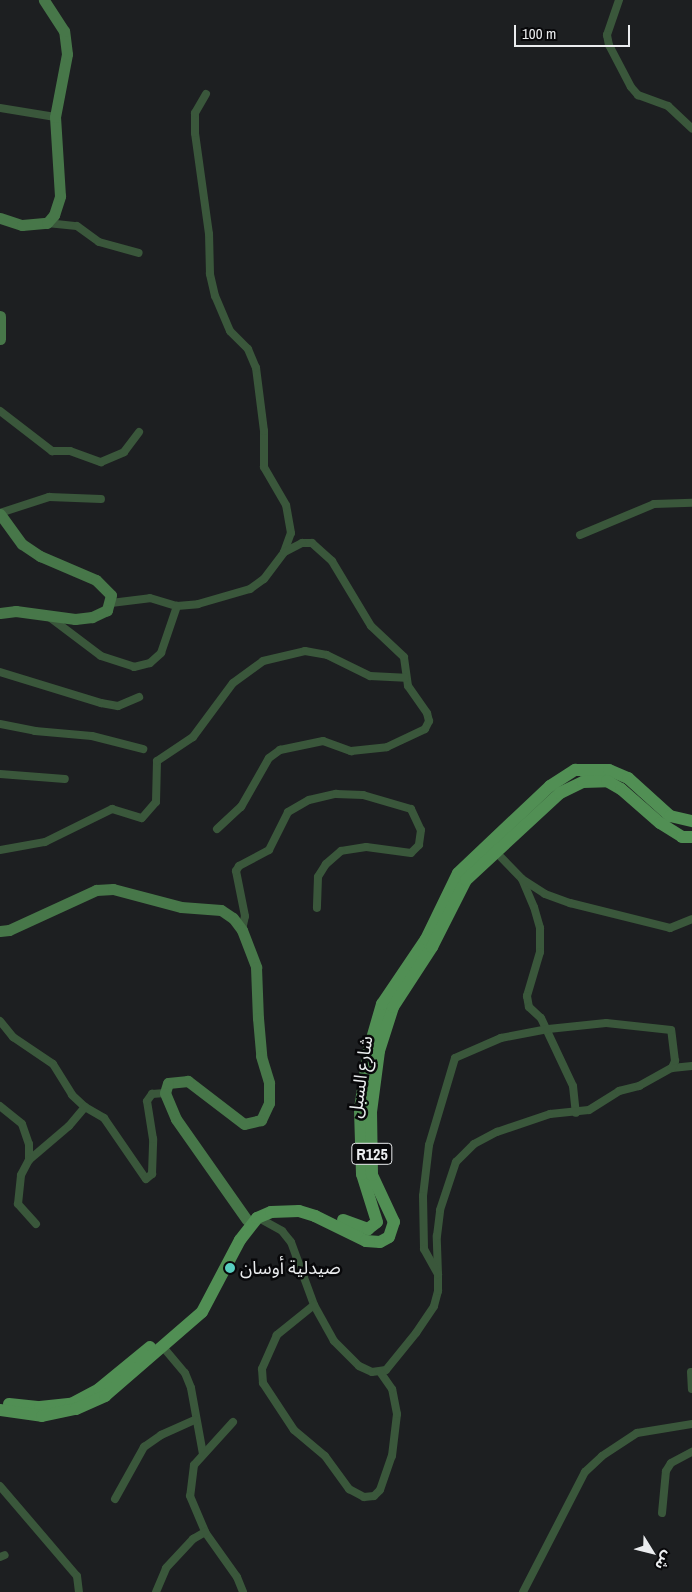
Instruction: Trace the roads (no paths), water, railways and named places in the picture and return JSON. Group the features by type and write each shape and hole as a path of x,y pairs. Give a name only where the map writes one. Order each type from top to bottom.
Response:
{"main road":[{"name":"شارع السبل","path":"253,1217 271,1212 299,1211 366,1241 380,1242 389,1237 394,1222 372,1175 371,1112 379,1051 393,1007 432,947 466,880 490,848 550,786 575,770 595,768 628,778 670,816 692,821"},
{"name":"شارع السبل","path":"253,1217 277,1206 296,1205 316,1208 361,1229 374,1226 377,1214 362,1174 360,1109 369,1049 382,1004 426,939 458,873 560,794 595,780 621,789 660,823 682,837 692,837"},
{"path":"0,1410 42,1416 76,1409 105,1396 202,1312 253,1217"},
{"path":"0,1402 58,1406 71,1404 99,1388 195,1309 253,1217"}],"street":[{"path":"44,0 64,32 67,54 55,117 60,196 54,215 47,223"},
{"path":"619,0 610,25 609,45 631,88 638,95 668,106 692,128"},
{"path":"111,603 150,598 176,606 198,604 250,589 264,579 284,552 291,533 286,505 264,467 264,431 256,368 248,349 230,331 214,296 210,274 209,234 195,133 195,113 206,94"},
{"path":"0,108 55,117"},
{"path":"0,218 22,225 47,223 77,226 99,242 139,253"},
{"path":"0,316 0,339"},
{"path":"0,411 52,450 70,451 101,462 124,452 139,432"},
{"path":"0,613 16,611 75,619 92,617 107,610 111,603 107,588 96,580 40,556 22,544 0,513 49,497 101,499"},
{"path":"580,535 654,504 692,503"},
{"path":"217,829 241,807 269,758 280,750 323,741 359,751 395,745 406,736 424,729 429,722 426,713 405,678 404,657 372,626 321,548 302,543 284,552"},
{"path":"47,616 101,656 134,667 150,663 161,653 176,606"},
{"path":"0,850 45,842 112,809 142,818 156,802 158,761 193,737 233,683 263,661 305,651 326,655 370,676 405,678"},
{"path":"0,672 101,703 118,706 139,697"},
{"path":"0,724 35,731 92,736 142,749"},
{"path":"0,774 65,779"},
{"path":"242,930 245,916 236,872 239,866 269,850 288,812 309,800 336,794 363,795 411,809 421,830 420,845 411,854 366,847 341,851 326,864 318,877 317,908"},
{"path":"490,848 522,879 545,894 570,903 670,928 692,919"},
{"path":"522,879 540,928 538,960 527,996 529,1008 548,1029 574,1086 576,1113"},
{"path":"0,931 96,890 113,889 181,907 221,910 242,930 256,967 261,1056 269,1083 269,1104 261,1120 244,1124 188,1081 168,1083 165,1093 176,1119 253,1217 282,1231 291,1242 323,1326 347,1355 359,1366 380,1372 386,1370 427,1318 438,1291 440,1210 456,1162 474,1144 525,1120 550,1114 576,1113 589,1110 620,1091 639,1086 672,1068 692,1066"},
{"path":"0,1021 13,1037 53,1064 72,1095 85,1107 104,1118 127,1148 141,1175 150,1178 153,1139 147,1101 152,1094 165,1093"},
{"path":"438,1274 424,1249 423,1196 429,1145 455,1058 502,1038 548,1029 606,1023 648,1029 663,1027 671,1030 675,1061 672,1068"},
{"path":"0,1106 22,1124 28,1144 29,1160"},
{"path":"36,1224 18,1204 21,1176 29,1160 69,1126 85,1107"},
{"path":"314,1305 277,1335 262,1369 263,1383 294,1430 325,1456 349,1489 364,1497 374,1496 380,1490 392,1456 397,1414 392,1389 380,1372"},
{"path":"163,1347 185,1373 191,1388 195,1420 203,1454"},
{"path":"691,1372 692,1390"},
{"path":"115,1499 144,1447 167,1432 195,1420"},
{"path":"233,1422 194,1465 190,1496 205,1532 237,1577 243,1592"},
{"path":"523,1592 585,1472 602,1456 636,1433 692,1424"},
{"path":"662,1513 666,1471 671,1463 692,1452"},
{"path":"0,1486 77,1576 78,1592"},
{"path":"156,1592 166,1568 193,1539 205,1532"}],"place":[{"name":"صيدلية أوسان","path":"230,1268"}]}
